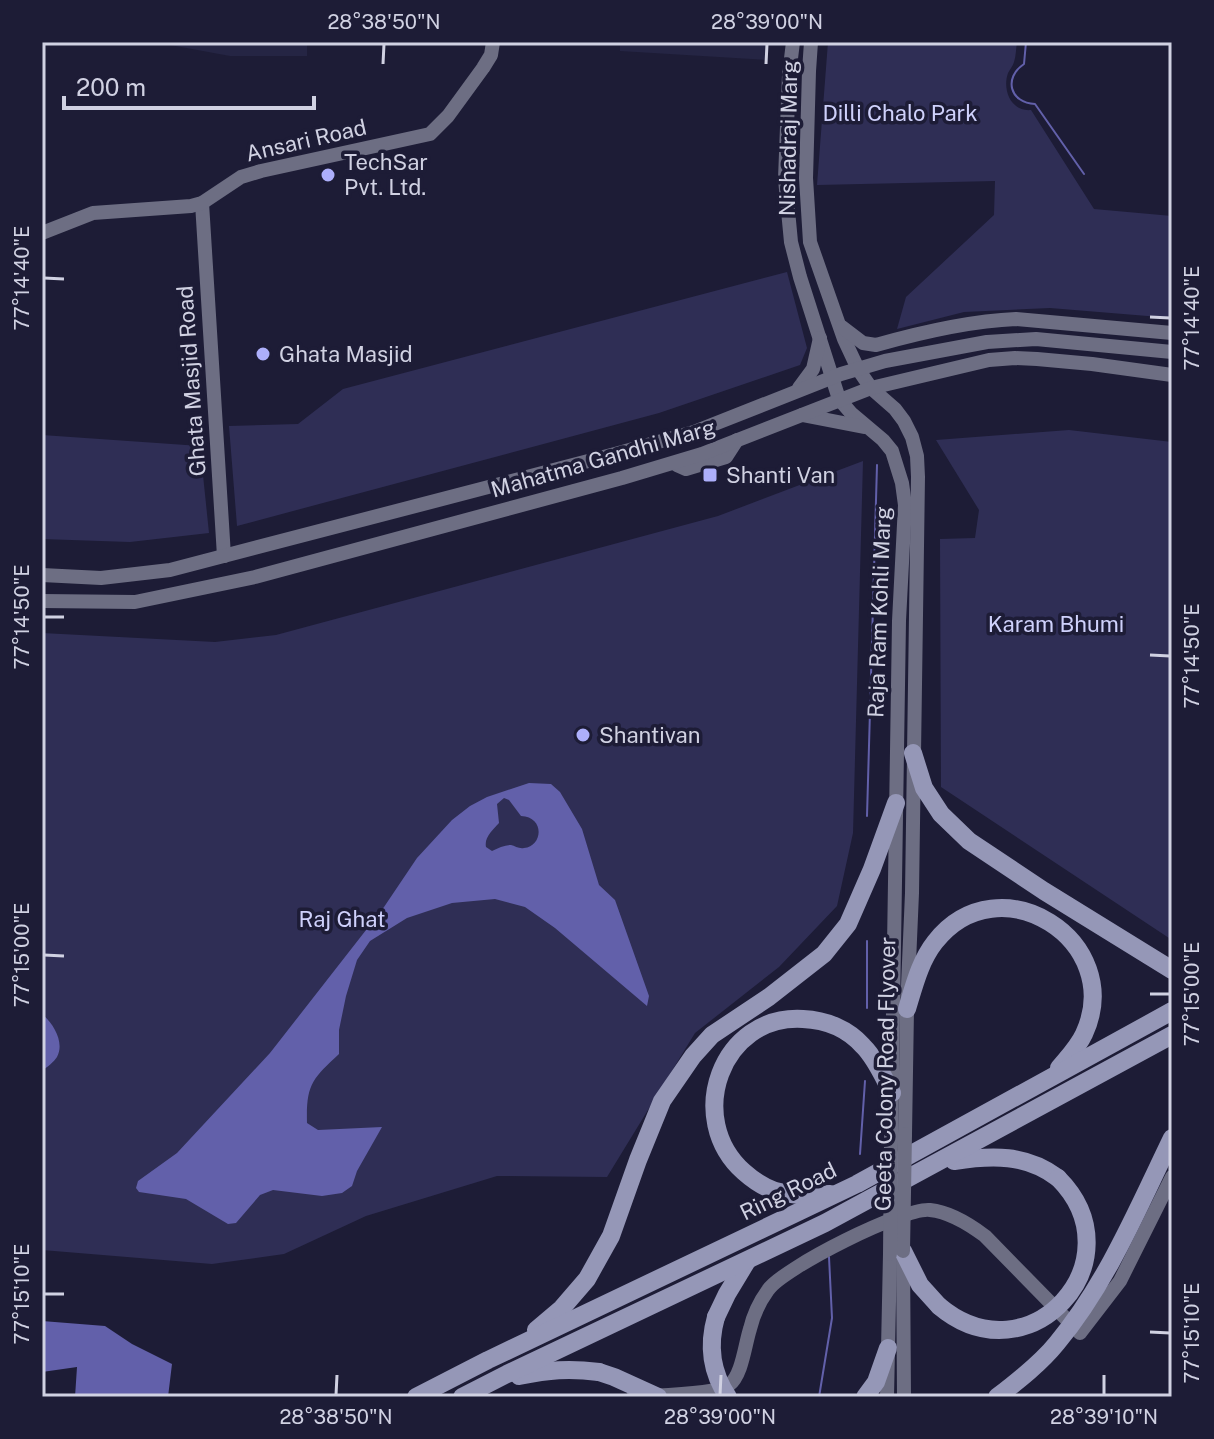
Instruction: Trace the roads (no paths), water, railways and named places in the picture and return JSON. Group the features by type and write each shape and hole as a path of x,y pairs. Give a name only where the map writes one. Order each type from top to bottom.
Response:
{"highway":[{"path":"913,753 924,788 941,814 969,841 1172,970"},
{"path":"508,1350 562,1308 587,1279 611,1236 662,1101 693,1056 712,1035 769,997 824,954 848,924 904,802"},
{"path":"907,1009 926,955 941,934 962,919 998,908 1011,908 1048,920 1076,945 1083,956 1092,994 1089,1019 1080,1043 1047,1080"},
{"name":"Ring Road","path":"416,1397 839,1193 1172,1011"},
{"path":"839,1193 787,1194 760,1184 738,1166 717,1129 714,1101 726,1060 745,1038 757,1030 784,1020 826,1022 851,1035 862,1045 892,1093"},
{"name":"Ring Road","path":"462,1397 825,1223 1172,1035"},
{"path":"997,1397 1056,1345 1088,1301 1111,1262 1172,1138"},
{"path":"903,1251 920,1285 939,1306 957,1320 979,1328 1002,1330 1035,1323 1055,1310 1070,1293 1081,1273 1086,1251 1085,1227 1079,1205 1058,1178 1018,1158 979,1157 939,1163"},
{"path":"728,1397 717,1377 711,1353 713,1328 747,1261"},
{"path":"865,1397 876,1382 888,1348"},
{"path":"493,1381 550,1369 571,1369 599,1372 658,1397"}],"main road":[{"name":"Ansari Road","path":"42,233 93,213 202,203 241,177 430,134 448,116 483,68 491,55 493,42"},
{"name":"Nishadraj Marg","path":"793,42 785,179 791,242 839,399"},
{"name":"Nishadraj Marg","path":"811,42 806,178 810,242 844,339 858,369"},
{"name":"Ghata Masjid Road","path":"202,203 224,556"},
{"path":"855,351 935,330 994,320 1016,319 1172,333"},
{"path":"839,324 852,336 871,345"},
{"path":"935,330 939,351"},
{"path":"796,392 813,369 820,337"},
{"path":"844,339 855,351 868,358 885,361"},
{"name":"Mahatma Gandhi Marg","path":"42,575 101,578 170,570 681,436 833,377 885,361 987,342 1036,339 1172,352"},
{"name":"Mahatma Gandhi Marg","path":"42,601 135,602 241,580 672,463 871,388 989,360 1015,358 1092,364 1172,375"},
{"name":"Raja Ram Kohli Marg","path":"858,369 871,388 904,421 917,456 913,753"},
{"name":"Raja Ram Kohli Marg","path":"839,399 892,451 902,483 905,505 899,621 904,802"},
{"path":"801,415 869,428"},
{"name":"Geeta Colony Road Flyover","path":"887,1397 896,845 913,753"},
{"name":"Geeta Colony Road Flyover","path":"904,802 912,893 903,1251 904,1397"},
{"path":"633,1397 708,1392 727,1387 737,1376 761,1301 776,1280 806,1261 917,1211 929,1210 953,1217 985,1236 1080,1333 1120,1281 1172,1177"}],"waterway":[{"path":"1026,42 1024,64 1013,76 1012,89 1026,103 1035,104 1084,174"},
{"path":"867,816 877,465"},
{"path":"867,941 867,1008"},
{"path":"860,1154 865,1081"},
{"path":"819,1397 832,1318 829,1257"}],"place":[{"name":"TechSar Pvt. Ltd.","path":"328,175"},
{"name":"Ghata Masjid","path":"263,354"},
{"name":"Shanti Van","path":"710,475"},
{"name":"Shantivan","path":"583,735"}],"park label":[{"name":"Dilli Chalo Park","path":"900,113"},
{"name":"Karam Bhumi","path":"1056,624"},
{"name":"Raj Ghat","path":"342,919"}]}
